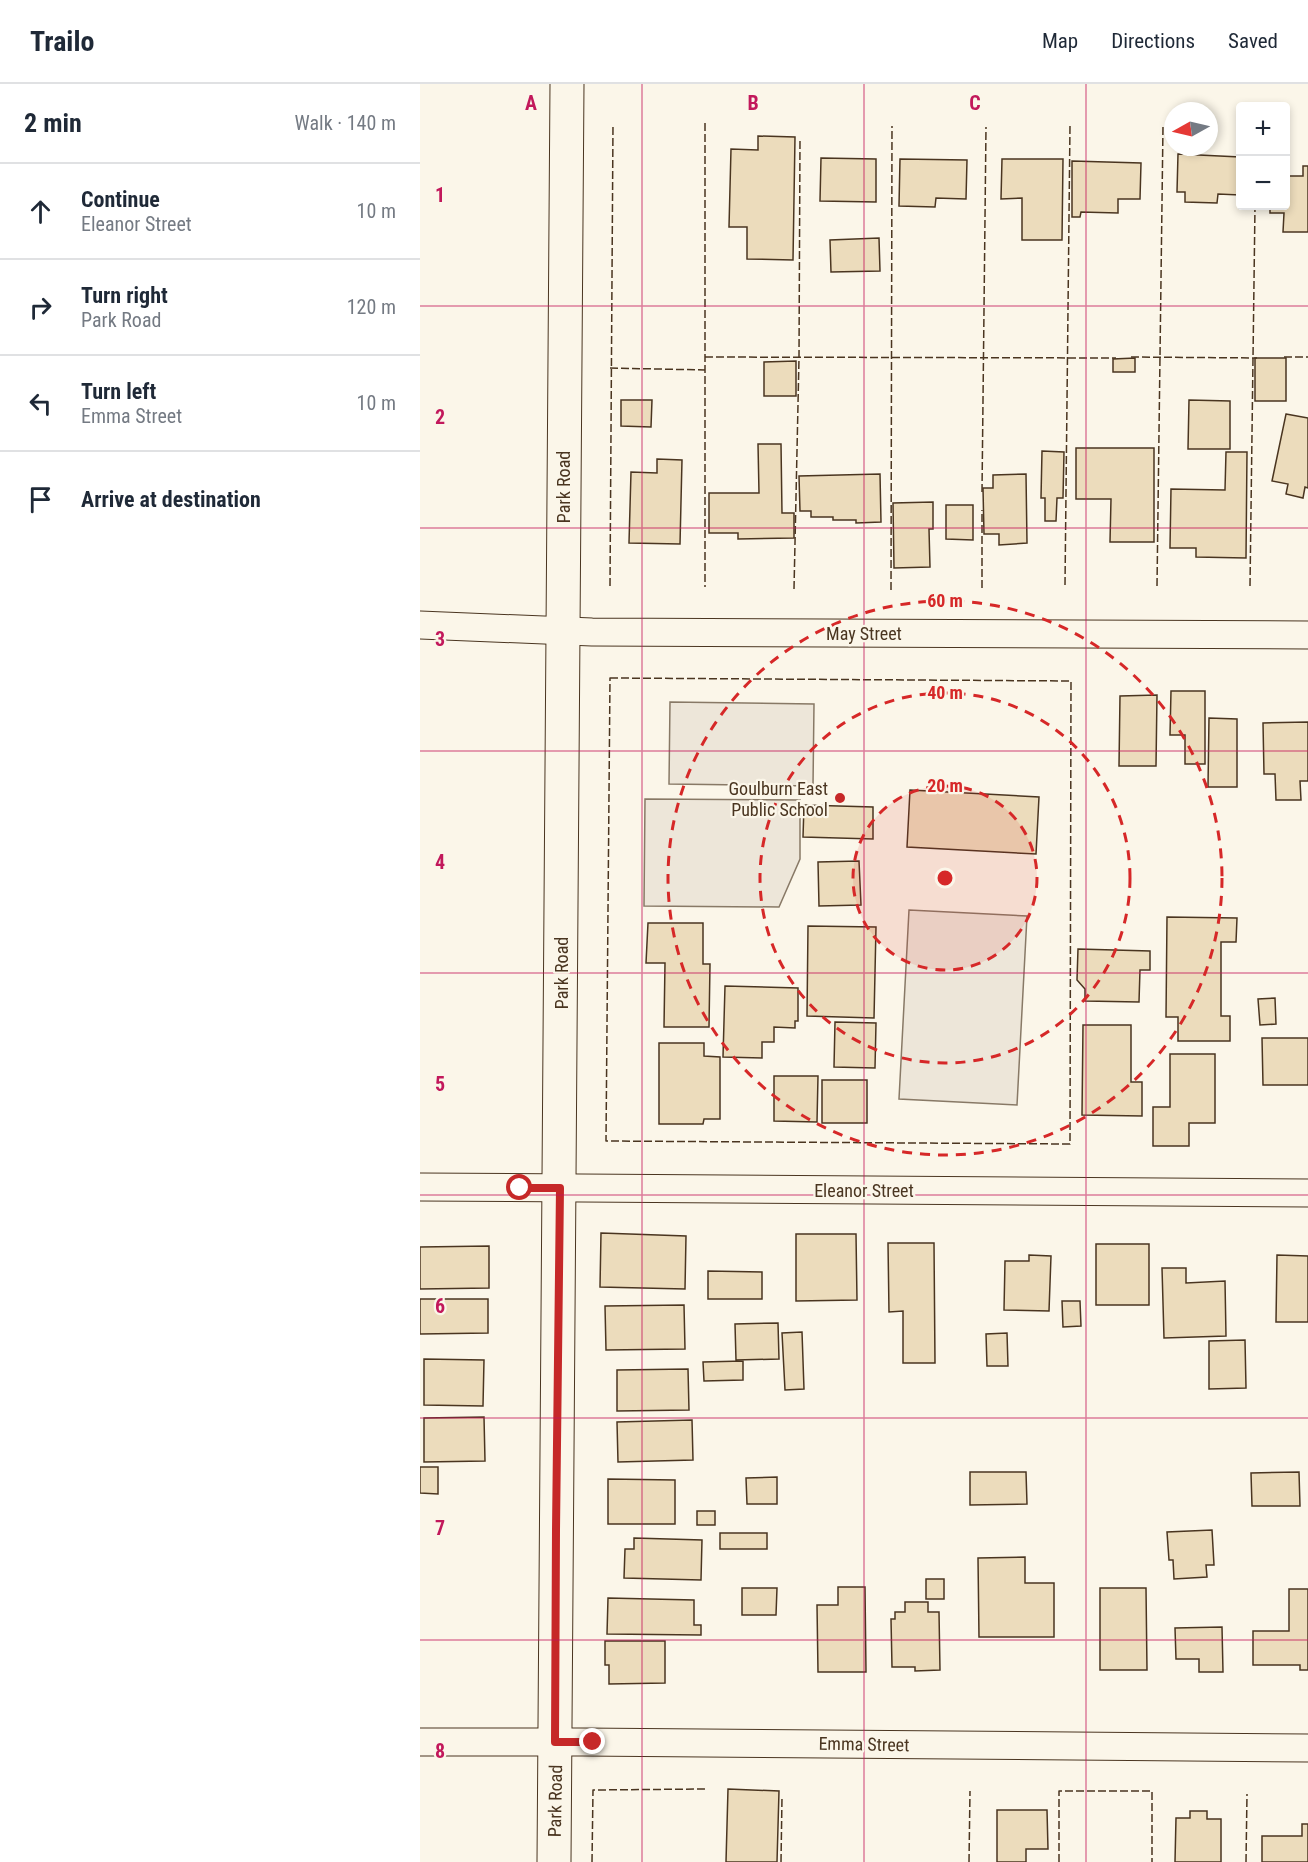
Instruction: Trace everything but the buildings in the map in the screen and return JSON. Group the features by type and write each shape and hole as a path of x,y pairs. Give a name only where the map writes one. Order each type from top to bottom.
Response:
{"street":[{"name":"Park Road","path":"554,1862 567,84"},
{"name":"May Street","path":"420,625 562,632 1308,635"},
{"name":"Eleanor Street","path":"420,1187 1308,1193"},
{"name":"Emma Street","path":"420,1742 1308,1748"}],"shaded area":[{"path":"670,702 814,704 813,786 669,784"},
{"path":"645,799 800,800 800,859 779,907 644,906"},
{"path":"909,910 1027,916 1017,1105 899,1099"}],"fence":[{"path":"705,123 705,587"},
{"path":"610,586 613,124"},
{"path":"1065,585 1070,125"},
{"path":"891,590 892,126"},
{"path":"1157,586 1163,126"},
{"path":"982,492 986,127"},
{"path":"794,589 799,358 800,139"},
{"path":"1250,586 1255,210"},
{"path":"705,357 1116,358"},
{"path":"1131,357 1257,358"},
{"path":"1284,357 1308,357"},
{"path":"610,368 705,370"},
{"path":"982,510 982,588"},
{"path":"610,678 1071,681 1070,1144 606,1141 610,678"},
{"path":"592,1862 593,1790 706,1789"},
{"path":"969,1862 970,1791"},
{"path":"1059,1862 1059,1791 1152,1791 1152,1862"},
{"path":"1246,1862 1247,1794"},
{"path":"781,1862 782,1797"}],"place":[{"name":"Goulburn East Public School","path":"840,798"}],"route":[{"path":"520,1188 560,1188 555,1742 593,1742"}]}
